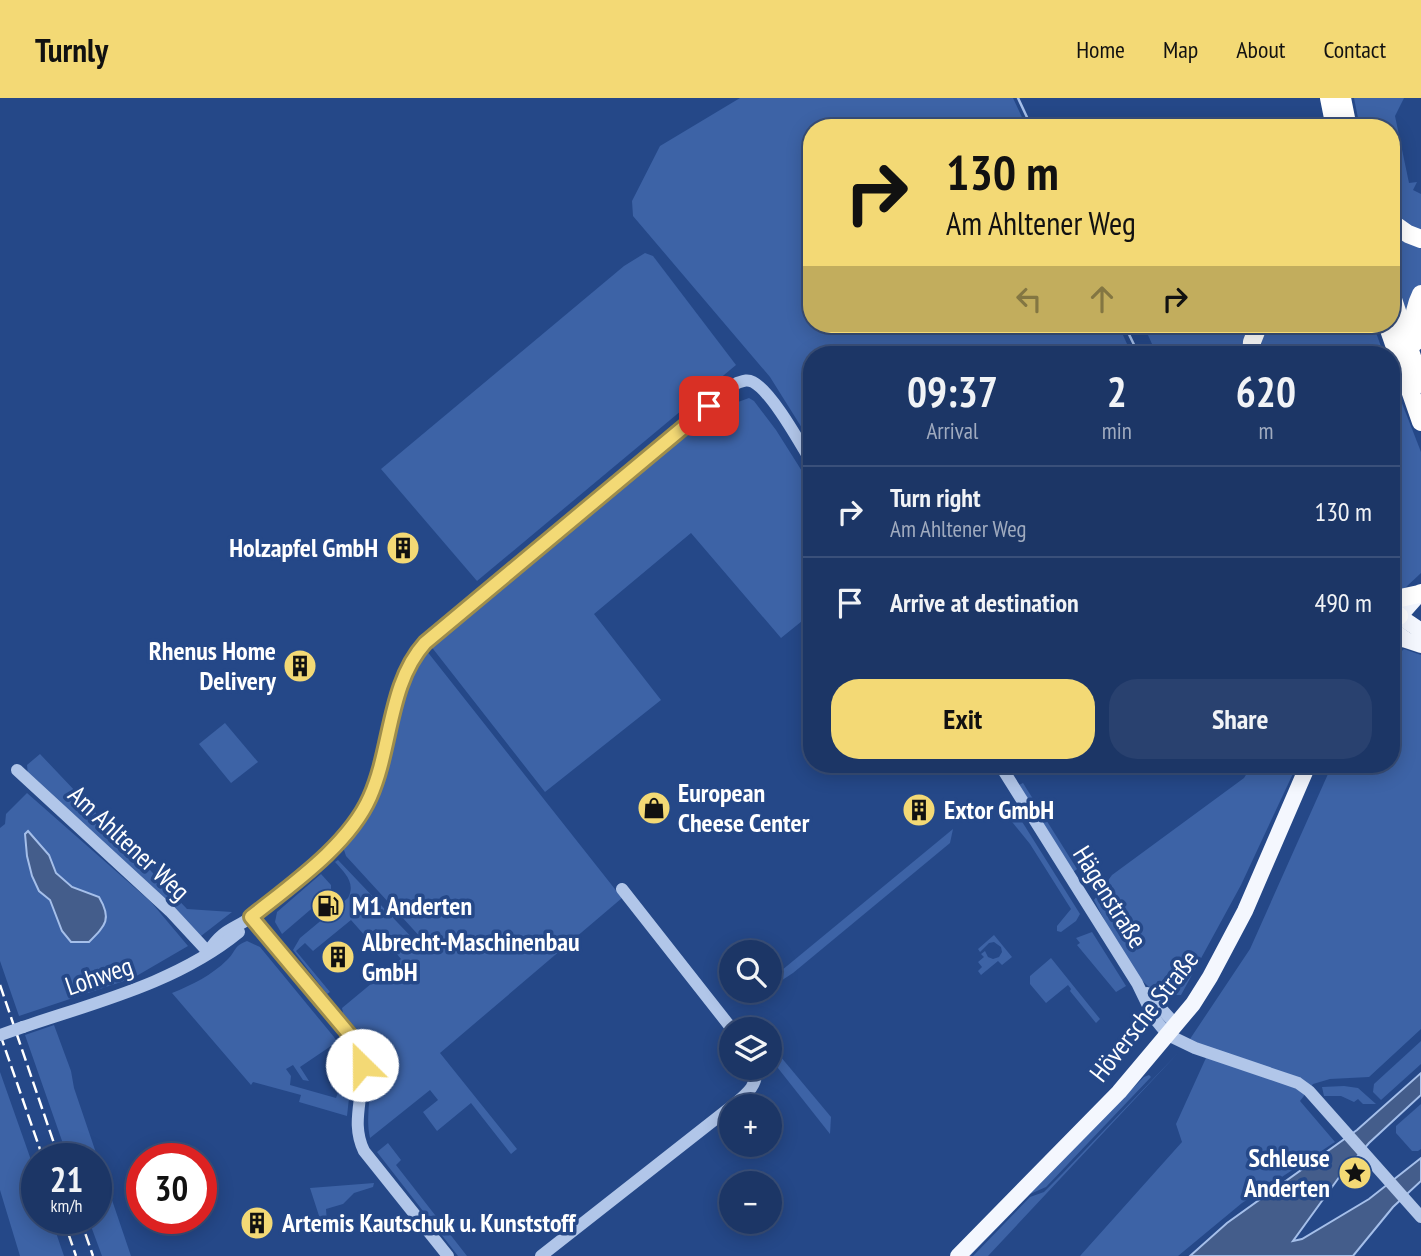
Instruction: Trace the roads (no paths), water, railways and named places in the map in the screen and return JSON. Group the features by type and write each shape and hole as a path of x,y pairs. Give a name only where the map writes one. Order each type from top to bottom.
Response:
{"highway":[{"path":"1329,98 1333,119"},
{"path":"1342,98 1347,119"},
{"path":"1400,228 1421,239"},
{"path":"1419,378 1412,324 1421,294"},
{"path":"1400,320 1419,378"},
{"path":"1400,366 1421,422"},
{"path":"1400,598 1420,593"}],"main road":[{"path":"1400,614 1420,593"},
{"path":"1400,624 1421,631"},
{"path":"1400,631 1406,640 1421,645"},
{"name":"Höversche Straße","path":"958,1256 1119,1091 1172,1030 1210,977 1235,932 1305,773"}],"street":[{"path":"448,1256 364,1151 359,1141 363,1076 359,1049 349,1034 248,920 330,850 356,821 370,797 379,772 408,666 425,643 737,383 749,380 766,394 803,450"},
{"name":"Am Ahltener Weg","path":"17,770 170,911 208,952"},
{"name":"Hägenstraße","path":"1005,773 1137,983 1154,1018 1172,1030"},
{"path":"622,889 723,1017"},
{"name":"Lohweg","path":"0,1035 169,976 208,952 216,940 236,923 248,920"},
{"path":"1172,1030 1190,1046 1298,1083 1317,1100 1421,1217"},
{"path":"745,1094 756,1080"},
{"path":"541,1256 719,1116"}],"waterway":[{"path":"1018,98 1028,119"},
{"path":"1128,333 1135,346"}],"railway":[{"path":"0,985 54,1143"},
{"path":"0,1034 38,1143"},
{"path":"68,1234 76,1256"},
{"path":"85,1234 93,1256"}],"place":[{"name":"Holzapfel GmbH","path":"403,548"},
{"name":"Rhenus Home Delivery","path":"300,666"},
{"name":"European Cheese Center","path":"654,808"},
{"name":"Extor GmbH","path":"919,810"},
{"name":"M1 Anderten","path":"328,906"},
{"name":"Albrecht-Maschinenbau GmbH","path":"338,957"},
{"name":"Schleuse Anderten","path":"1355,1173"},
{"name":"Artemis Kautschuk u. Kunststoff","path":"257,1223"}]}
